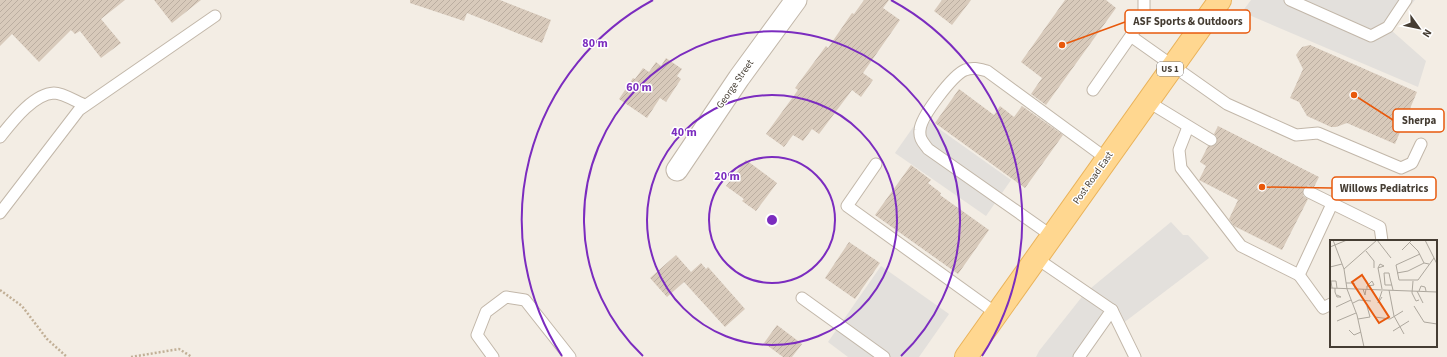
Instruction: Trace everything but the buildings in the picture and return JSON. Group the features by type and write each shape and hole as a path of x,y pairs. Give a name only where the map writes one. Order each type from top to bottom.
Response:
{"main road":[{"name":"Post Road East","path":"966,357 1220,0"}],"street":[{"name":"George Street","path":"677,170 741,75 796,0"}],"lane":[{"path":"1093,90 1132,37 1144,17 1144,0"},
{"path":"1290,0 1368,36 1376,35 1388,27 1406,0"},
{"path":"0,214 79,110 215,16"},
{"path":"1132,37 1227,104 1296,134 1318,133 1401,168 1412,162 1421,144"},
{"path":"1052,236 928,149 920,138 920,128 924,118 940,95 964,70 974,68 987,71 1107,159"},
{"path":"0,137 14,120 40,96 55,93 86,105"},
{"path":"1147,101 1211,140"},
{"path":"1188,126 1179,150 1181,168 1241,246 1299,275 1323,308 1330,304"},
{"path":"876,164 847,206 997,314"},
{"path":"1309,192 1380,227 1382,240"},
{"path":"1299,275 1332,204"},
{"path":"1036,258 1112,310 1135,357"},
{"path":"493,357 477,335 486,312 506,297 525,300 570,357"},
{"path":"802,298 884,357"},
{"path":"1079,357 1112,310"}],"path":[{"path":"0,290 22,306 47,339 67,357"},
{"path":"132,357 179,349 192,357"}],"shaded area":[{"path":"1251,0 1415,0 1391,30 1426,61 1418,87 1242,12"},
{"path":"921,116 1011,180 986,216 895,153"},
{"path":"1171,222 1183,235 1188,235 1209,258 1118,327 1109,322 1083,357 1036,357 1039,351 1085,293"},
{"path":"881,266 949,314 919,357 848,357 828,342"}],"place":[{"name":"ASF Sports & Outdoors","path":"1062,45"},
{"name":"Sherpa","path":"1354,95"},
{"name":"Willows Pediatrics","path":"1262,187"}]}
